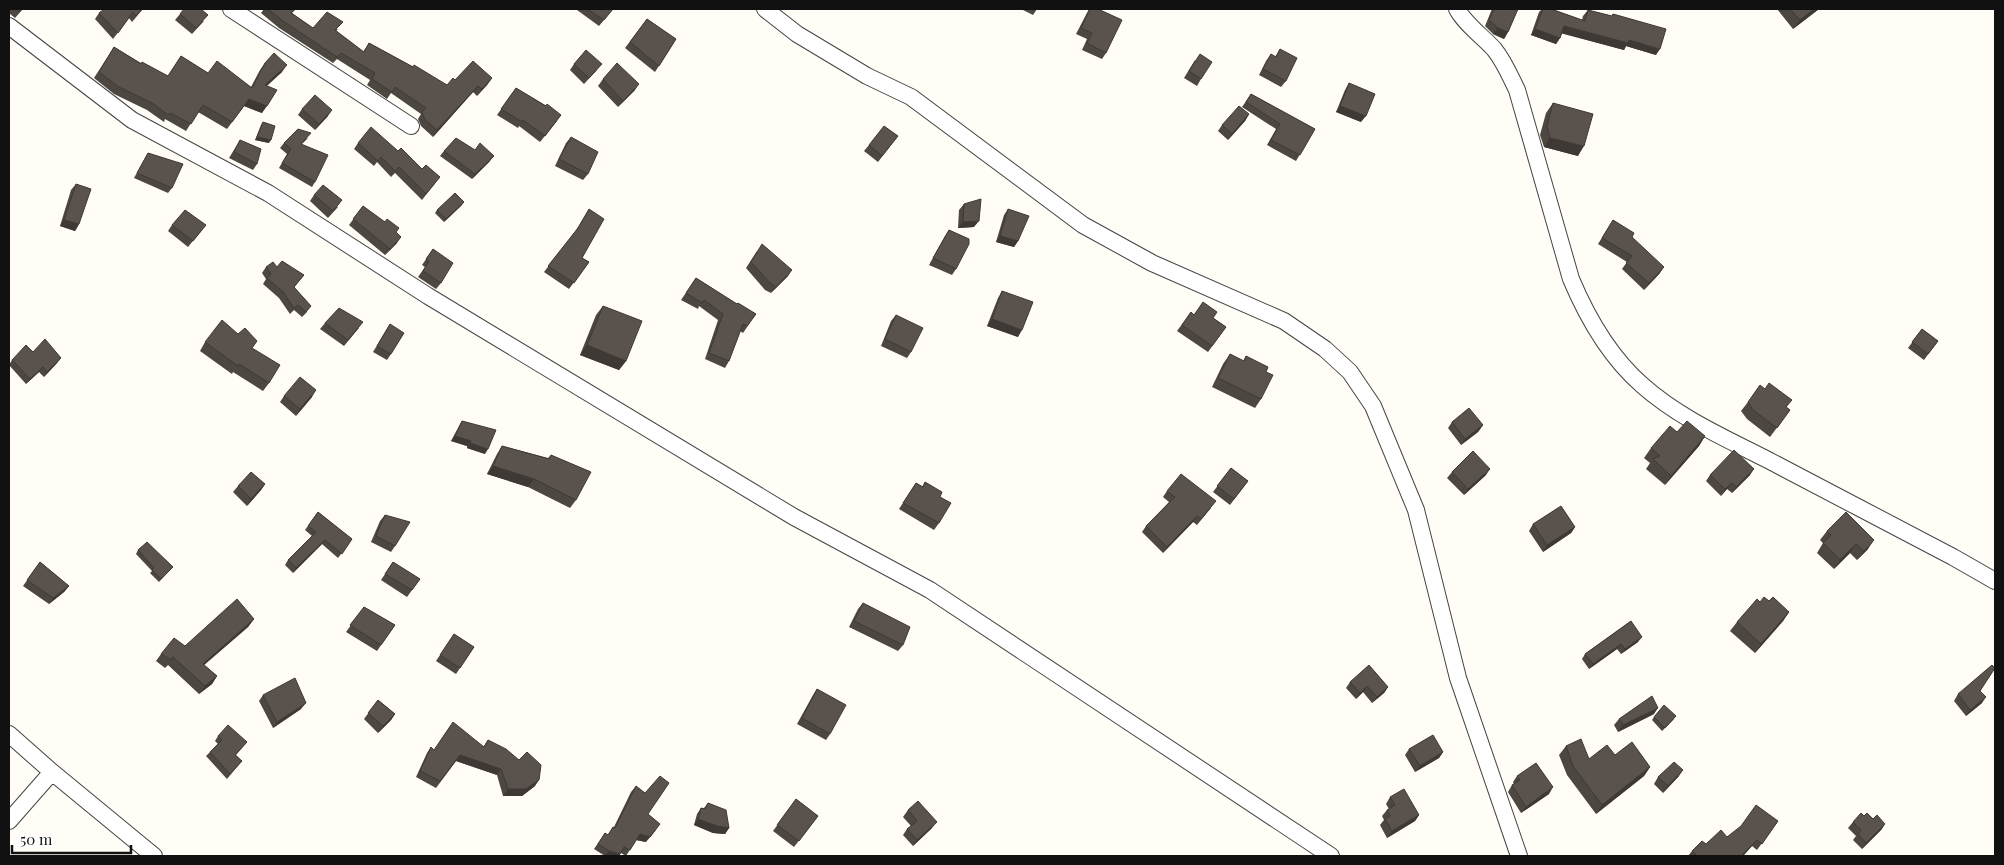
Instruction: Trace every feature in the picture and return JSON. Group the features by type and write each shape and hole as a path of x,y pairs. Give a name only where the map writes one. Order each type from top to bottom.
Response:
{"street":[{"path":"230,9 411,126"},
{"path":"765,9 797,34 867,76 911,97 1083,225 1152,263 1284,321 1326,349 1350,372 1373,406 1416,510 1458,678 1519,856"},
{"path":"1457,9 1495,51 1507,70 1519,98 1571,279 1581,303 1592,324 1618,359 1641,384 1682,415 1953,556 1995,581"},
{"path":"9,26 132,120 268,192 428,296 794,517 930,590 1330,856"},
{"path":"9,734 154,856"},
{"path":"9,820 52,772"}],"building":[{"path":"104,9 142,9 136,16 133,12 118,33 99,13"},
{"path":"184,9 201,9 208,15 196,28 180,14"},
{"path":"268,9 295,9 291,13 313,28 327,12 343,22 335,30 364,52 369,43 413,67 414,65 447,85 453,78 455,80 473,61 492,78 482,89 478,86 437,130 425,120 422,112 426,108 395,87 392,92 372,79 375,73 341,53 337,57"},
{"path":"587,9 613,9 604,20"},
{"path":"1090,9 1098,9 1122,20 1106,53 1087,43 1092,33 1081,28"},
{"path":"1494,9 1518,9 1508,32 1498,28 1489,20"},
{"path":"1543,9 1551,9 1585,21 1588,10 1612,16 1613,14 1666,29 1660,49 1629,40 1628,43 1564,26 1560,38 1535,29"},
{"path":"1790,9 1814,9 1800,20"},
{"path":"647,19 676,39 659,66 630,42"},
{"path":"114,47 141,64 142,62 168,76 181,56 208,73 217,61 252,88 265,63 274,53 287,65 265,85 277,90 267,106 249,99 232,122 203,105 191,124 170,113 168,115 152,103 119,87 99,72"},
{"path":"1280,49 1297,58 1286,81 1263,69 1271,54 1276,57"},
{"path":"586,50 602,64 589,78 574,64"},
{"path":"1200,54 1212,62 1201,79 1189,71"},
{"path":"617,63 639,84 623,101 603,79"},
{"path":"1349,83 1375,94 1366,116 1340,106"},
{"path":"516,88 546,106 547,104 561,115 545,136 523,120 522,122 501,109"},
{"path":"1251,94 1315,129 1300,155 1271,140 1280,124 1246,102"},
{"path":"315,95 332,110 319,124 302,109"},
{"path":"1553,103 1593,114 1584,146 1550,138 1547,126"},
{"path":"1239,106 1249,114 1232,134 1222,125"},
{"path":"263,122 275,126 271,140 257,137"},
{"path":"884,126 898,136 882,156 869,145"},
{"path":"371,127 398,151 401,148 422,169 426,165 440,177 426,194 399,167 395,171 381,157 378,161 358,143"},
{"path":"298,129 311,133 301,144 328,155 315,182 282,163 291,149 284,143"},
{"path":"571,137 598,152 588,174 559,159"},
{"path":"456,138 475,150 480,143 494,156 475,174 444,151"},
{"path":"240,140 261,149 257,164 234,152"},
{"path":"148,153 183,164 172,188 137,173"},
{"path":"76,184 91,189 79,224 64,220"},
{"path":"323,185 342,200 333,211 314,195"},
{"path":"455,193 464,202 446,219 437,210"},
{"path":"981,199 979,221 963,222 964,204"},
{"path":"363,206 385,222 387,219 399,228 396,232 401,237 390,249 353,219"},
{"path":"589,209 604,219 582,258 589,262 574,283 548,266 578,228"},
{"path":"1008,209 1029,216 1018,241 1000,236"},
{"path":"185,210 206,225 193,241 172,225"},
{"path":"1613,220 1634,233 1632,237 1664,267 1649,283 1626,263 1632,256 1602,238"},
{"path":"949,230 969,239 969,244 956,269 933,258"},
{"path":"762,244 792,270 776,287 751,262"},
{"path":"433,249 453,263 441,283 423,271 429,261 426,259"},
{"path":"282,261 304,275 294,287 311,306 306,312 298,305 294,308 283,292 267,278 271,274 266,267 273,262 277,267"},
{"path":"696,278 756,314 747,326 743,324 729,361 709,353 723,314 704,300 702,303 686,293"},
{"path":"1002,291 1033,302 1022,330 992,319"},
{"path":"1203,302 1217,312 1213,318 1226,327 1212,346 1182,325 1191,312 1194,315"},
{"path":"603,306 642,321 626,361 587,345"},
{"path":"339,308 363,322 348,340 325,323"},
{"path":"896,315 923,328 911,352 885,339"},
{"path":"222,320 238,334 245,328 257,341 252,348 280,365 269,383 239,364 238,366 205,342"},
{"path":"390,324 404,333 391,354 377,346"},
{"path":"1922,329 1938,341 1928,354 1912,342"},
{"path":"45,339 61,358 47,372 43,367 30,379 12,360 26,345 33,352"},
{"path":"1230,354 1244,361 1246,356 1268,367 1266,372 1273,375 1261,399 1218,378"},
{"path":"300,377 316,390 300,409 284,396"},
{"path":"1769,383 1792,400 1786,407 1790,410 1777,428 1753,410 1748,402 1760,385 1765,389"},
{"path":"1469,408 1483,425 1465,439 1452,422"},
{"path":"462,421 496,430 488,449 455,436"},
{"path":"1687,421 1705,436 1671,476 1653,459 1660,456 1651,448 1670,426 1677,432"},
{"path":"502,446 549,459 551,455 591,472 576,500 534,479 493,466"},
{"path":"1734,450 1754,469 1736,487 1732,483 1725,489 1710,475"},
{"path":"1473,451 1490,469 1468,489 1452,472"},
{"path":"1231,468 1248,481 1234,499 1217,486"},
{"path":"251,472 265,484 251,499 238,486"},
{"path":"1181,474 1216,501 1201,519 1197,516 1167,547 1146,526 1175,497 1167,491"},
{"path":"925,482 942,492 940,497 951,503 939,523 903,503 916,483 923,487"},
{"path":"1561,506 1575,527 1547,545 1533,524"},
{"path":"318,512 352,539 342,554 325,540 296,568 288,560 316,532 308,526"},
{"path":"1846,512 1874,540 1864,551 1856,544 1840,560 1823,543 1831,535 1827,531"},
{"path":"385,515 410,522 395,546 376,536"},
{"path":"147,542 173,567 161,579 138,550"},
{"path":"40,562 69,586 53,598 27,580"},
{"path":"393,562 420,579 412,590 385,574"},
{"path":"1764,597 1769,601 1773,597 1789,612 1761,644 1737,622 1757,599 1760,602"},
{"path":"237,599 254,619 203,664 217,676 205,686 173,657 171,660 161,654 174,638 185,646"},
{"path":"863,603 910,627 903,645 854,621"},
{"path":"364,607 395,625 381,645 350,625"},
{"path":"1631,621 1642,637 1625,649 1621,644 1593,664 1585,654"},
{"path":"454,634 474,647 460,668 440,655"},
{"path":"1369,665 1388,687 1377,697 1367,686 1360,693 1350,682"},
{"path":"1992,665 1995,668 1980,691 1986,697 1970,710 1958,694"},
{"path":"295,678 306,703 277,722 263,695"},
{"path":"817,689 846,705 830,734 802,718"},
{"path":"1652,696 1658,708 1623,725 1619,719"},
{"path":"378,700 395,714 383,726 368,713"},
{"path":"1664,705 1676,716 1665,728 1654,717"},
{"path":"453,722 484,747 488,740 506,749 519,760 527,752 541,765 539,780 526,789 508,789 501,769 460,755 440,781 420,771 431,747 434,750"},
{"path":"228,725 247,742 235,755 242,761 230,774 210,752 222,740 218,736"},
{"path":"1433,735 1443,752 1420,766 1409,749"},
{"path":"1581,739 1589,759 1607,745 1615,755 1632,742 1650,767 1602,805 1573,766 1566,746"},
{"path":"1674,762 1683,770 1668,786 1658,777"},
{"path":"1536,763 1553,787 1526,807 1512,785 1520,780 1517,776"},
{"path":"660,776 669,783 648,814 660,824 650,837 640,834 630,850 624,847 620,854 609,851 598,844 605,833 608,835 613,827 615,828 636,786 645,793"},
{"path":"1404,789 1419,815 1392,831 1385,819 1390,816 1387,810 1395,805 1390,797"},
{"path":"796,799 818,816 799,841 777,825"},
{"path":"918,801 937,822 917,840 907,829 917,821 908,810"},
{"path":"708,803 726,810 729,828 698,819 701,808 705,809"},
{"path":"1756,805 1778,821 1762,844 1757,840 1741,856 1697,856 1692,851 1702,841 1706,844 1721,830 1727,837 1741,826"},
{"path":"1861,813 1864,816 1867,813 1873,819 1877,815 1885,824 1866,843 1858,834 1861,830 1853,822"}]}
